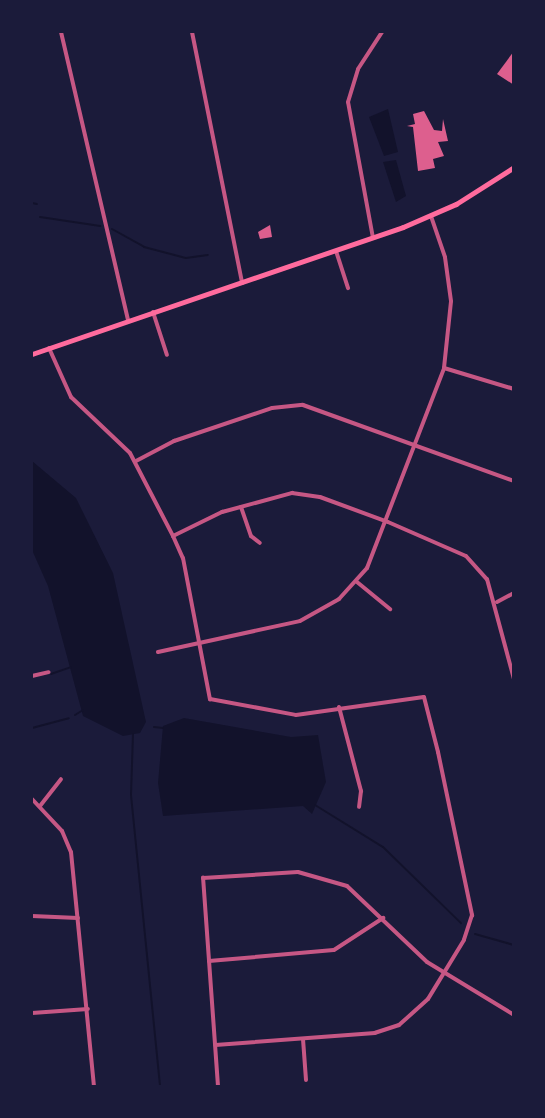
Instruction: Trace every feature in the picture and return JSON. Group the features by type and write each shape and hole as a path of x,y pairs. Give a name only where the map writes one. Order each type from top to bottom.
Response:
{"main road":[{"path":"32,354 336,251 431,216 513,167"}],"street":[{"path":"62,32 128,321"},
{"path":"192,32 242,283"},
{"path":"373,238 348,102 358,69 382,32"},
{"path":"158,652 300,621 331,605 357,582 388,522 444,368 451,301 446,257 431,216"},
{"path":"336,251 348,288"},
{"path":"153,312 167,355"},
{"path":"49,348 71,397 135,461 173,536 183,558 210,699 296,715 339,707 424,697 472,915 428,999 399,1025 375,1033 215,1046"},
{"path":"444,368 513,389"},
{"path":"135,461 174,441 295,404 417,444 513,481"},
{"path":"173,536 241,507 302,494 388,522 466,556 497,602 513,679"},
{"path":"241,507 251,536 260,543"},
{"path":"357,582 390,609"},
{"path":"497,602 513,593"},
{"path":"32,676 49,672"},
{"path":"339,707 361,791 359,807"},
{"path":"40,806 61,779"},
{"path":"32,799 62,831 71,852 94,1086"},
{"path":"218,1086 203,878 287,872 318,876 347,886 444,972 513,1015"},
{"path":"32,916 78,918"},
{"path":"209,961 334,950 383,918"},
{"path":"32,1013 88,1009"},
{"path":"303,1039 306,1080"}],"shaded area":[{"path":"388,109 398,152 384,156 369,117"},
{"path":"396,160 406,196 396,202 383,162"},
{"path":"32,461 76,498 113,573 146,722 140,733 123,736 83,716 48,586 32,550"},
{"path":"184,718 291,737 318,735 326,782 312,814 303,806 163,816 158,783 163,726"}],"building":[{"path":"514,51 514,85 497,74"},
{"path":"424,111 434,130 442,131 443,119 448,141 438,142 444,156 433,159 435,168 418,171 413,127 407,126 415,124 413,114"},
{"path":"270,225 272,237 260,239 258,232"}],"waterway":[{"path":"32,203 37,204"},
{"path":"40,217 100,226"},
{"path":"112,229 144,247 186,258 208,255"},
{"path":"51,674 71,667"},
{"path":"75,715 83,710"},
{"path":"32,728 69,718"},
{"path":"154,727 163,728"},
{"path":"133,734 131,795 160,1086"},
{"path":"315,805 383,847 461,923"},
{"path":"475,934 514,945"}]}
